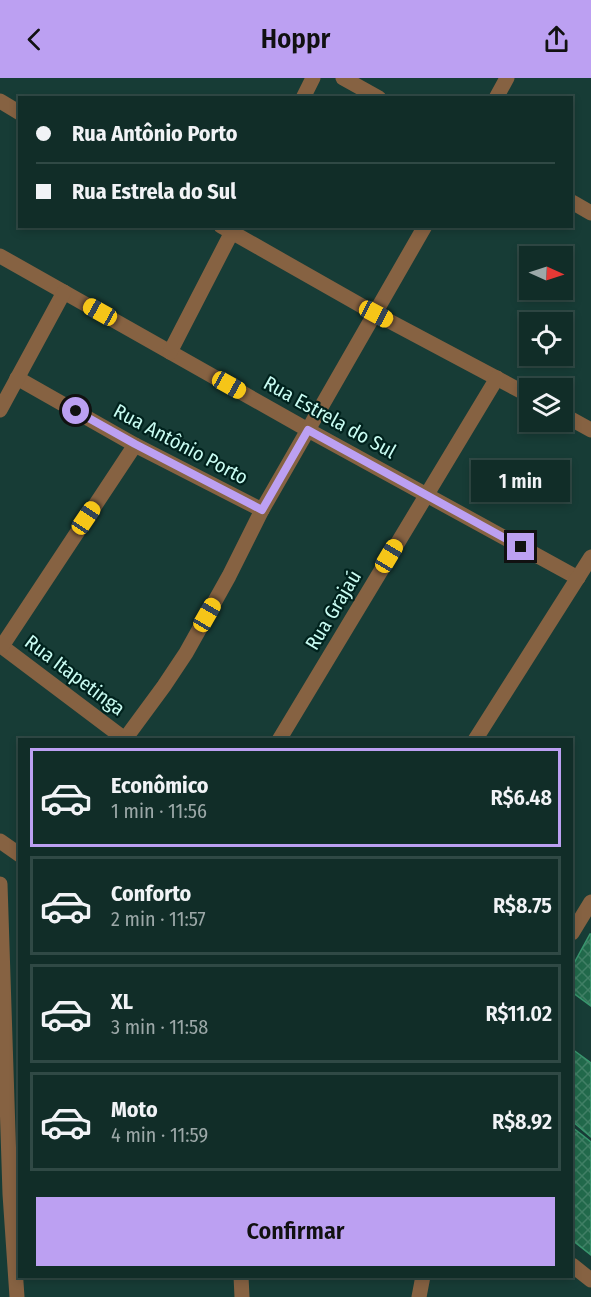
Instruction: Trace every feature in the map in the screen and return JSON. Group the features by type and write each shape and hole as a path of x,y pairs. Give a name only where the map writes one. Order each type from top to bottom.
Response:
{"street":[{"path":"304,96 313,78"},
{"path":"343,78 375,96"},
{"path":"497,96 507,78"},
{"path":"0,101 18,111"},
{"path":"573,203 591,213"},
{"path":"126,738 165,686 186,653 230,576 262,510 376,314 423,228"},
{"path":"170,352 229,229 376,314 519,390"},
{"name":"Rua Estrela do Sul","path":"0,256 308,430 578,578"},
{"path":"0,410 64,292"},
{"name":"Rua Antônio Porto","path":"17,378 135,444 262,510"},
{"name":"Rua Grajaú","path":"280,738 497,378"},
{"path":"573,420 591,430"},
{"path":"1,645 135,444"},
{"path":"475,738 591,558"},
{"name":"Rua Itapetinga","path":"1,645 124,738"},
{"path":"0,841 18,854"},
{"path":"0,884 5,1192 16,1297"},
{"path":"573,931 591,902"},
{"path":"573,1266 591,1280"},
{"path":"241,1278 242,1297"},
{"path":"419,1297 423,1278"}],"building":[{"path":"591,934 591,1006 573,993 573,965"},
{"path":"573,1050 591,1063 591,1137 573,1122"},
{"path":"573,1128 591,1142 591,1255 573,1241"}],"route":[{"path":"76,411 262,510 308,430 521,547"}]}
